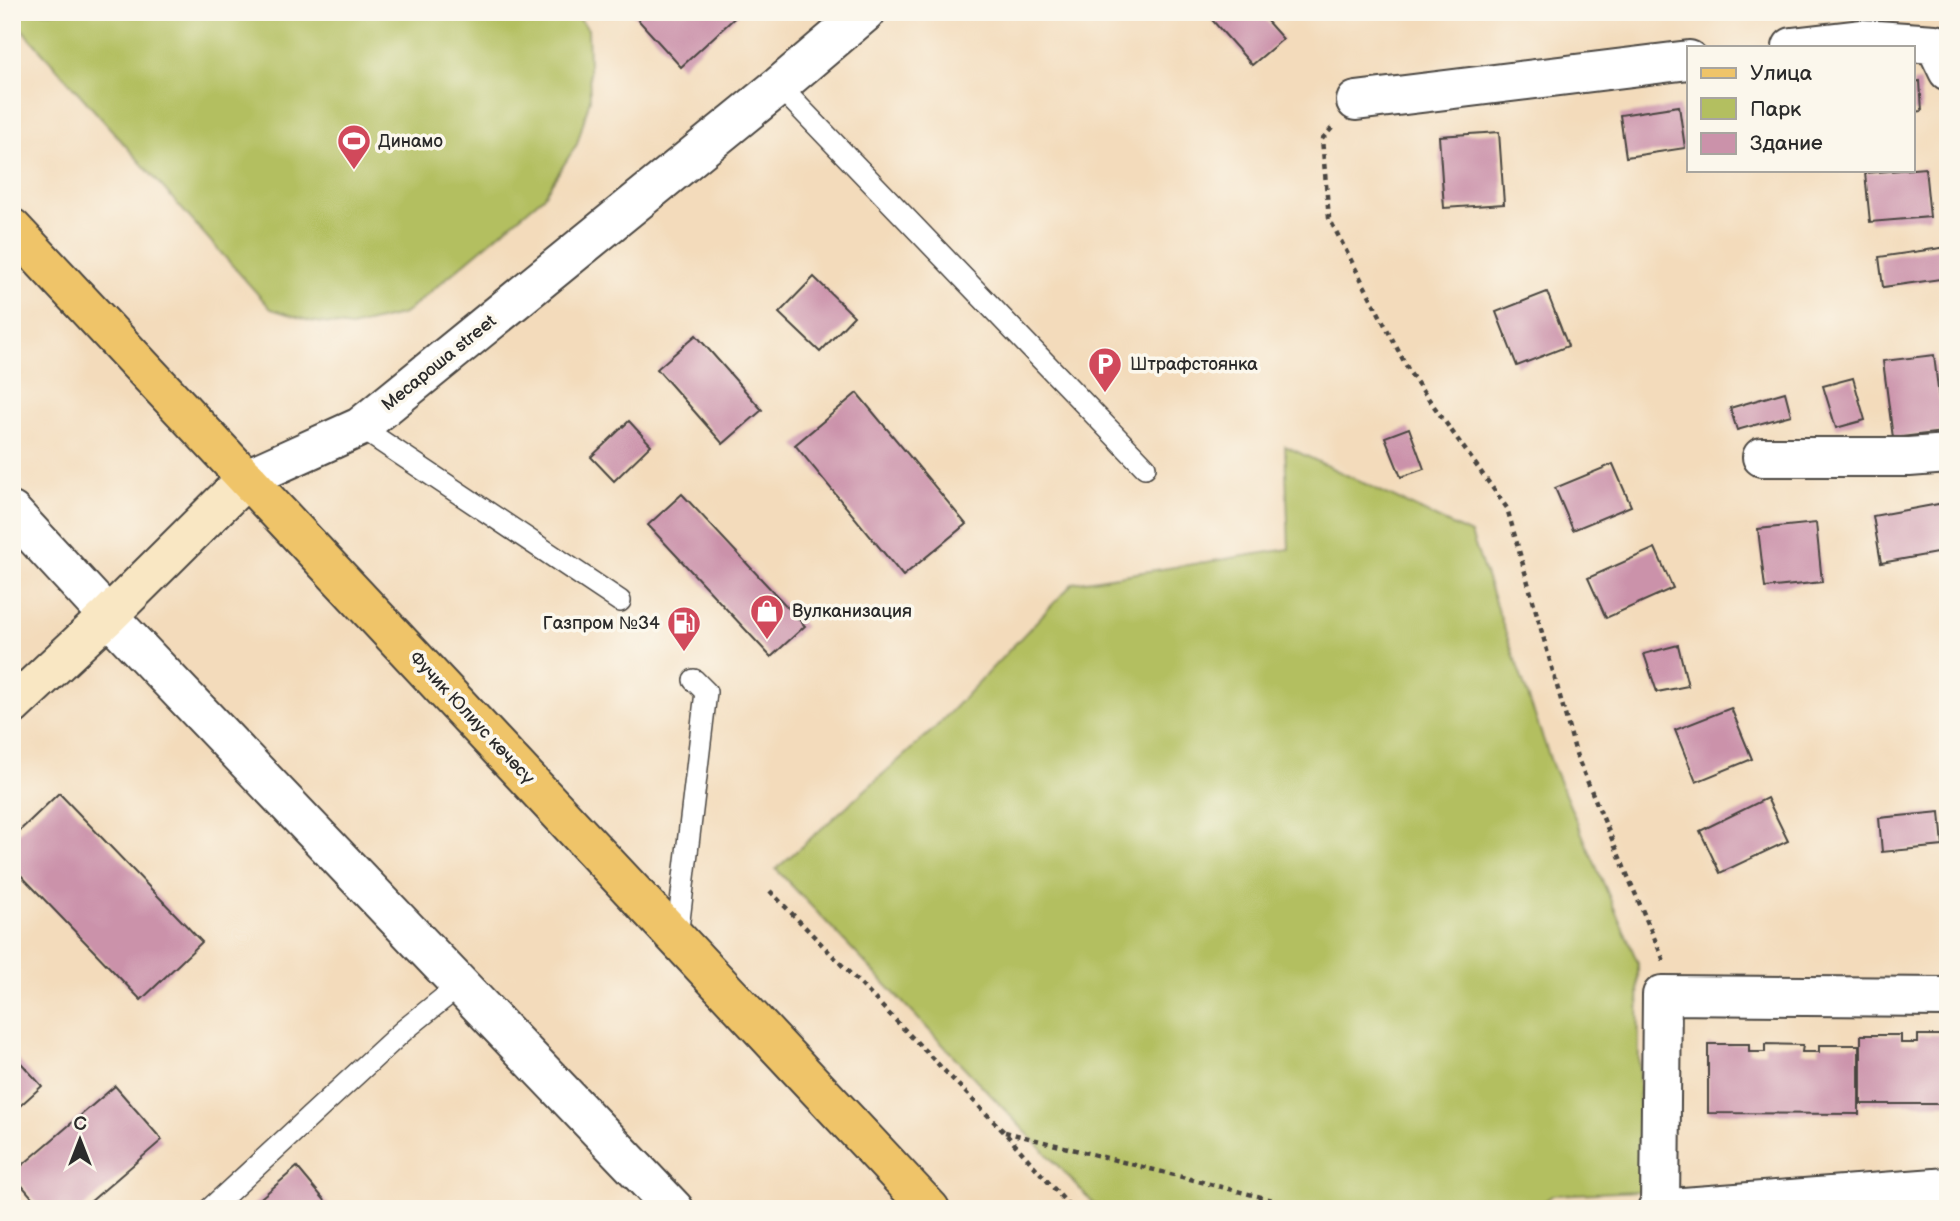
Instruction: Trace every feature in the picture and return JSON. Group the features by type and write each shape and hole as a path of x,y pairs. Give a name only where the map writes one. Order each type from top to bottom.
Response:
{"main road":[{"name":"Фучик Юлиус көчөсү","path":"12,228 930,1209"}],"street":[{"name":"Месароша street","path":"12,706 108,616 247,478 360,427 866,12"},
{"path":"1800,46 1861,39 1935,44 1948,71"},
{"path":"1356,102 1687,60"},
{"path":"1762,457 1909,457 1948,454"},
{"path":"20,528 108,616 674,1209"},
{"path":"1948,997 1662,995 1659,1209 1948,1187"}],"lane":[{"path":"779,86 1144,467"},
{"path":"360,427 620,601"},
{"path":"677,937 706,692 694,680"},
{"path":"209,1209 403,1031 461,984"}],"path":[{"path":"1356,102 1322,139 1329,218 1410,373 1507,508 1577,757 1664,958 1662,995"},
{"path":"770,891 1004,1132 1072,1209"},
{"path":"1004,1132 1308,1209"}],"green space":[{"name":"Динамо","path":"12,12 574,12 588,29 590,99 577,144 543,197 404,314 351,327 310,321 271,309 12,18"},
{"path":"1285,446 1471,534 1553,767 1638,963 1640,1191 1553,1195 1534,1209 1099,1209 776,869 935,728 1073,583 1289,549"}],"building":[{"path":"631,12 741,12 681,67"},
{"path":"1205,12 1259,12 1283,39 1252,65"},
{"path":"1920,81 1922,111 1914,112 1914,82"},
{"path":"1679,106 1685,148 1626,157 1620,115"},
{"path":"1499,132 1504,204 1444,208 1439,136"},
{"path":"1925,168 1930,217 1870,222 1865,173 1914,172 1914,169"},
{"path":"1948,247 1948,278 1883,287 1879,257"},
{"path":"814,277 854,316 820,352 779,313"},
{"path":"1547,292 1568,346 1517,366 1496,312"},
{"path":"696,335 762,410 723,444 657,369"},
{"path":"1934,355 1943,432 1893,438 1883,361"},
{"path":"1853,378 1865,420 1836,428 1823,386"},
{"path":"1785,392 1791,415 1737,430 1730,408"},
{"path":"857,393 966,524 903,576 795,445"},
{"path":"629,421 651,445 614,481 591,457"},
{"path":"1409,428 1424,469 1401,477 1385,437"},
{"path":"1613,464 1631,506 1573,530 1555,488"},
{"path":"682,494 805,626 771,657 648,525"},
{"path":"1944,503 1948,525 1948,551 1881,563 1873,516"},
{"path":"1816,523 1822,582 1765,588 1758,529"},
{"path":"1655,548 1673,588 1606,618 1588,578"},
{"path":"1678,645 1688,686 1657,692 1644,654"},
{"path":"1731,708 1752,759 1696,782 1675,730"},
{"path":"59,793 202,942 141,1000 12,866 12,838"},
{"path":"1767,798 1788,841 1720,873 1700,831"},
{"path":"1940,812 1943,846 1882,852 1879,818"},
{"path":"1861,1035 1901,1035 1901,1043 1918,1043 1918,1035 1948,1035 1948,1104 1861,1104"},
{"path":"1708,1044 1749,1044 1749,1052 1765,1052 1765,1044 1803,1045 1802,1052 1819,1052 1819,1045 1859,1045 1859,1114 1708,1113"},
{"path":"12,1053 42,1086 12,1113"},
{"path":"115,1086 162,1140 82,1209 42,1209 12,1174"},
{"path":"297,1167 332,1209 248,1209"}],"place":[{"name":"Динамо","path":"354,171"},
{"name":"Штрафстоянка","path":"1105,394"},
{"name":"Вулканизация","path":"767,641"},
{"name":"Газпром №34","path":"684,653"}]}
